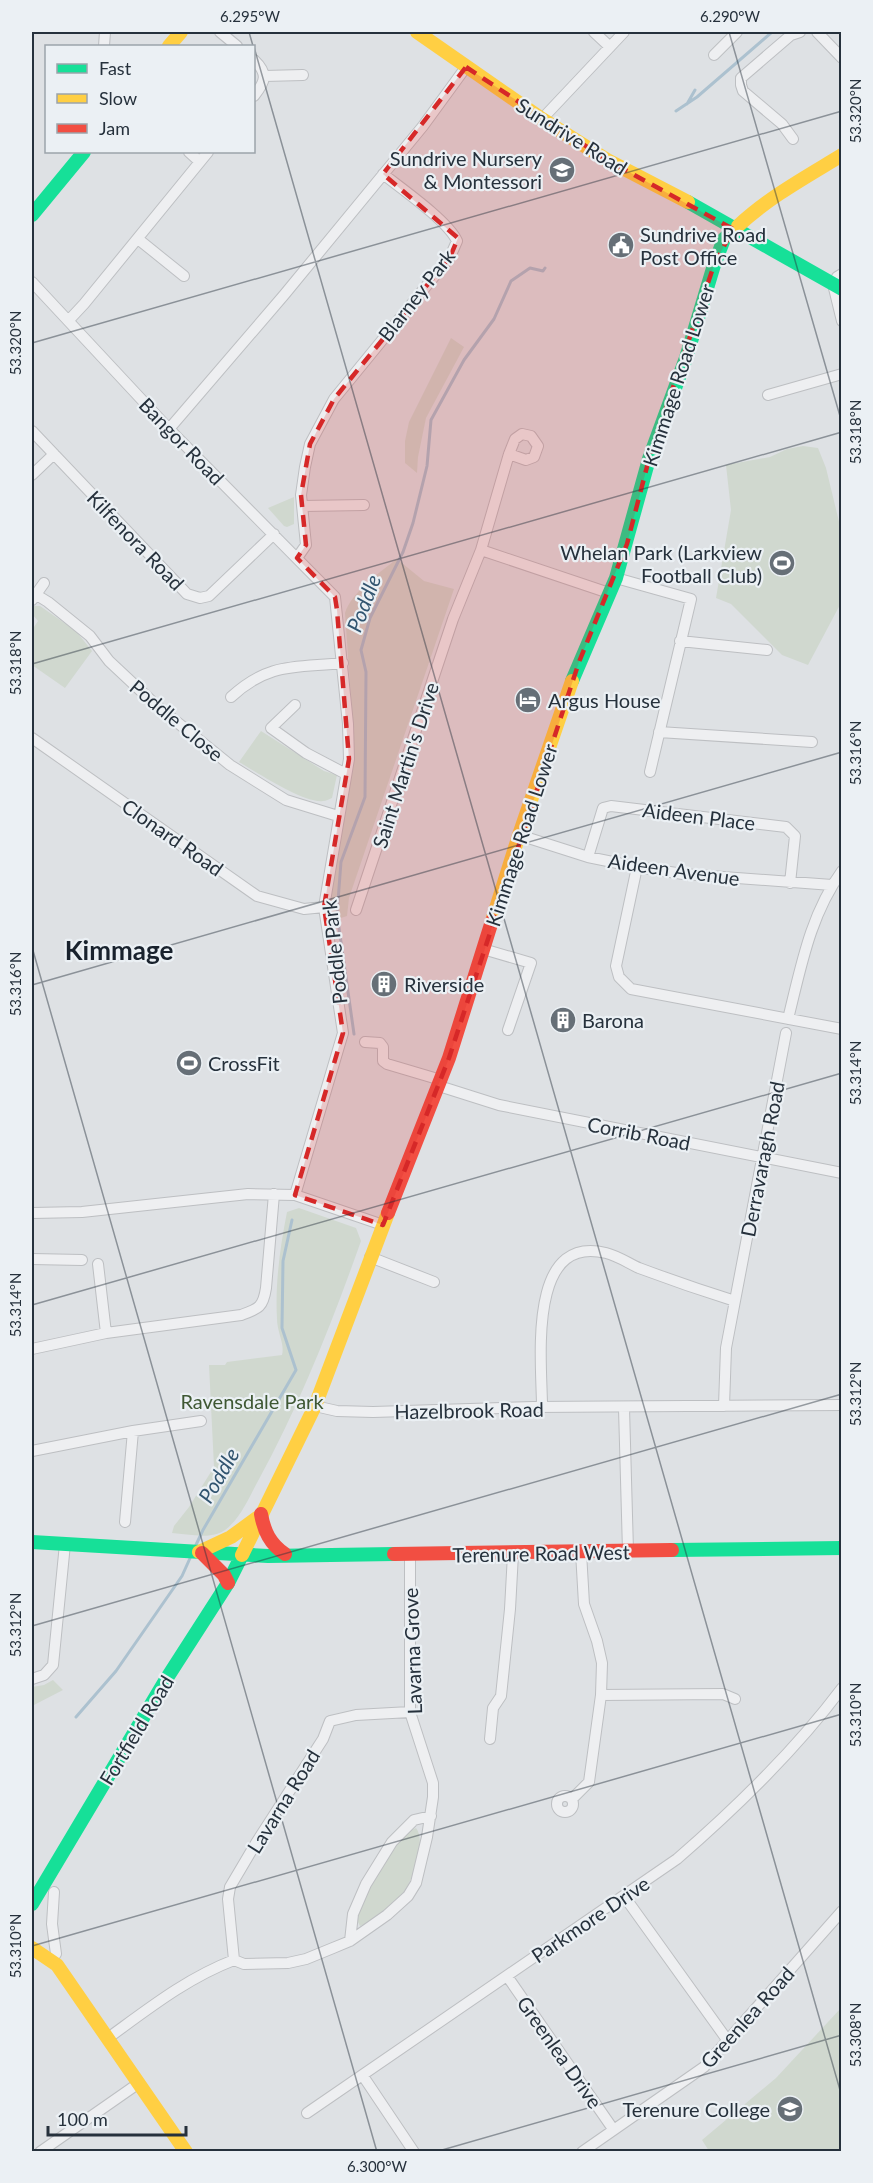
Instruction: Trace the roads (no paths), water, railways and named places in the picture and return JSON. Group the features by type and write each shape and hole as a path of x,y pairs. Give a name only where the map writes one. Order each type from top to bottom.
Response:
{"main road":[{"path":"170,45 181,32"},
{"name":"Sundrive Road","path":"417,32 542,119 621,168 694,205 733,229 839,282"},
{"path":"32,215 83,153"},
{"name":"Kimmage Road Lower","path":"240,1555 282,1476 315,1406 370,1257 440,1083 519,836 579,662 616,578 649,459 686,358 724,239 733,229 789,187 842,155"},
{"path":"228,1582 224,1575 200,1552 231,1537 261,1514 266,1536 276,1549 285,1554"},
{"name":"Terenure Road West","path":"32,1542 240,1555 513,1554 842,1548"},
{"name":"Fortfield Road","path":"32,1904 165,1681 228,1582 240,1555"},
{"path":"32,1948 57,1965 186,2151"}],"street":[{"path":"220,32 236,45"},
{"path":"594,32 610,47"},
{"path":"542,119 624,32"},
{"path":"714,55 737,32"},
{"path":"793,139 782,124 743,91 741,78 791,35 800,32"},
{"path":"817,32 842,58"},
{"path":"255,61 261,67 264,76 263,85 255,95"},
{"path":"169,429 246,340 423,126 466,68"},
{"path":"264,76 303,75"},
{"path":"190,153 200,162"},
{"path":"69,320 207,153"},
{"name":"Blarney Park","path":"302,506 305,466 310,444 334,399 450,257 457,241 454,234 383,174"},
{"path":"138,239 184,276"},
{"name":"Bangor Road","path":"32,282 169,429 334,597"},
{"path":"839,282 842,321"},
{"path":"768,394 842,374"},
{"name":"Kilfenora Road","path":"32,431 187,594 200,598 209,596 274,534"},
{"path":"32,475 54,454"},
{"name":"Saint Martin's Drive","path":"356,910 453,619 481,550 509,454"},
{"path":"297,558 306,545 302,506 364,505"},
{"path":"481,550 609,593"},
{"path":"616,578 691,598 650,772"},
{"path":"33,597 44,583"},
{"name":"Poddle Close","path":"33,597 48,602 90,636 109,661 157,706 230,765 286,800 338,816"},
{"name":"Poddle Park","path":"295,1195 343,1033 324,907 348,759 348,724 343,663 334,597"},
{"path":"680,641 767,650"},
{"path":"231,697 245,691 264,673 280,669 343,663"},
{"path":"295,705 271,728 306,753 346,774"},
{"path":"659,732 812,742"},
{"name":"Clonard Road","path":"32,738 257,896 304,909 324,907"},
{"name":"Aideen Place","path":"588,857 603,808 610,806 786,827 795,836 790,883"},
{"name":"Aideen Avenue","path":"519,836 588,857 637,867 683,874 832,885"},
{"path":"637,867 616,966 619,977 632,989 842,1029"},
{"path":"788,1018 822,901 842,871"},
{"path":"483,949 531,963 508,1030"},
{"name":"Derravaragh Road","path":"724,1406 726,1348 786,1034"},
{"name":"Corrib Road","path":"365,1042 380,1043 383,1047 382,1058 387,1064 499,1105 842,1173"},
{"path":"32,1213 82,1212 248,1194 274,1194 295,1195 383,1225"},
{"path":"32,1349 106,1333 241,1315 259,1308 266,1288 274,1194"},
{"path":"542,1407 541,1326 545,1297 552,1277 561,1262 573,1255 583,1252 608,1253 638,1268 735,1300"},
{"path":"370,1257 434,1282"},
{"path":"32,1259 82,1260"},
{"path":"98,1264 106,1333"},
{"name":"Hazelbrook Road","path":"315,1406 337,1411 373,1412 542,1407 842,1405"},
{"path":"624,1408 628,1551"},
{"path":"32,1452 134,1431 201,1421"},
{"path":"125,1522 134,1431"},
{"path":"32,1679 44,1676 53,1665 65,1544"},
{"path":"572,1799 589,1782 601,1695 602,1664 597,1641 584,1604 581,1552"},
{"path":"490,1739 493,1708 501,1696 513,1554"},
{"name":"Lavarna Grove","path":"108,2038 198,1975 234,1960 244,1964 288,1963 306,1959 350,1941 387,1915 408,1896 416,1883 434,1797 433,1783 410,1712 410,1555"},
{"name":"Parkmore Drive","path":"308,2113 677,1859 715,1826 775,1767 842,1688"},
{"path":"601,1695 723,1694 735,1699"},
{"name":"Lavarna Road","path":"234,1960 228,1899 230,1887 323,1738 330,1721 372,1714 410,1712"},
{"path":"350,1941 353,1914 366,1884 393,1842 414,1820 431,1816"},
{"path":"50,1960 56,1954 52,1924 54,1892"},
{"path":"624,1896 728,2041"},
{"name":"Greenlea Road","path":"582,2151 704,2067 842,1911"},
{"name":"Greenlea Drive","path":"507,1976 614,2129"},
{"path":"363,2076 414,2151"},
{"path":"42,2151 139,2083"}],"waterway":[{"name":"Poddle","path":"676,111 697,97 772,32"},
{"name":"Poddle","path":"687,104 695,90"},
{"name":"Poddle","path":"354,1034 337,914 341,862 365,797 366,672 361,650 370,618 403,552 413,523 427,466 431,420 464,360 494,319 511,281 530,268 543,271 545,268"},
{"name":"Poddle","path":"195,1547 296,1370 282,1328 283,1261 292,1220"},
{"name":"Poddle","path":"76,1717 116,1671 182,1576 191,1556"}],"place":[{"name":"Sundrive Nursery & Montessori","path":"562,170"},
{"name":"Sundrive Road Post Office","path":"621,245"},
{"name":"Whelan Park (Larkview Football Club)","path":"782,563"},
{"name":"Argus House","path":"528,700"},
{"name":"Riverside","path":"384,984"},
{"name":"Barona","path":"563,1020"},
{"name":"CrossFit","path":"189,1063"},
{"name":"Terenure College","path":"790,2109"}],"district":[{"name":"Kimmage","path":"119,950"}],"park label":[{"name":"Ravensdale Park","path":"252,1401"}]}
